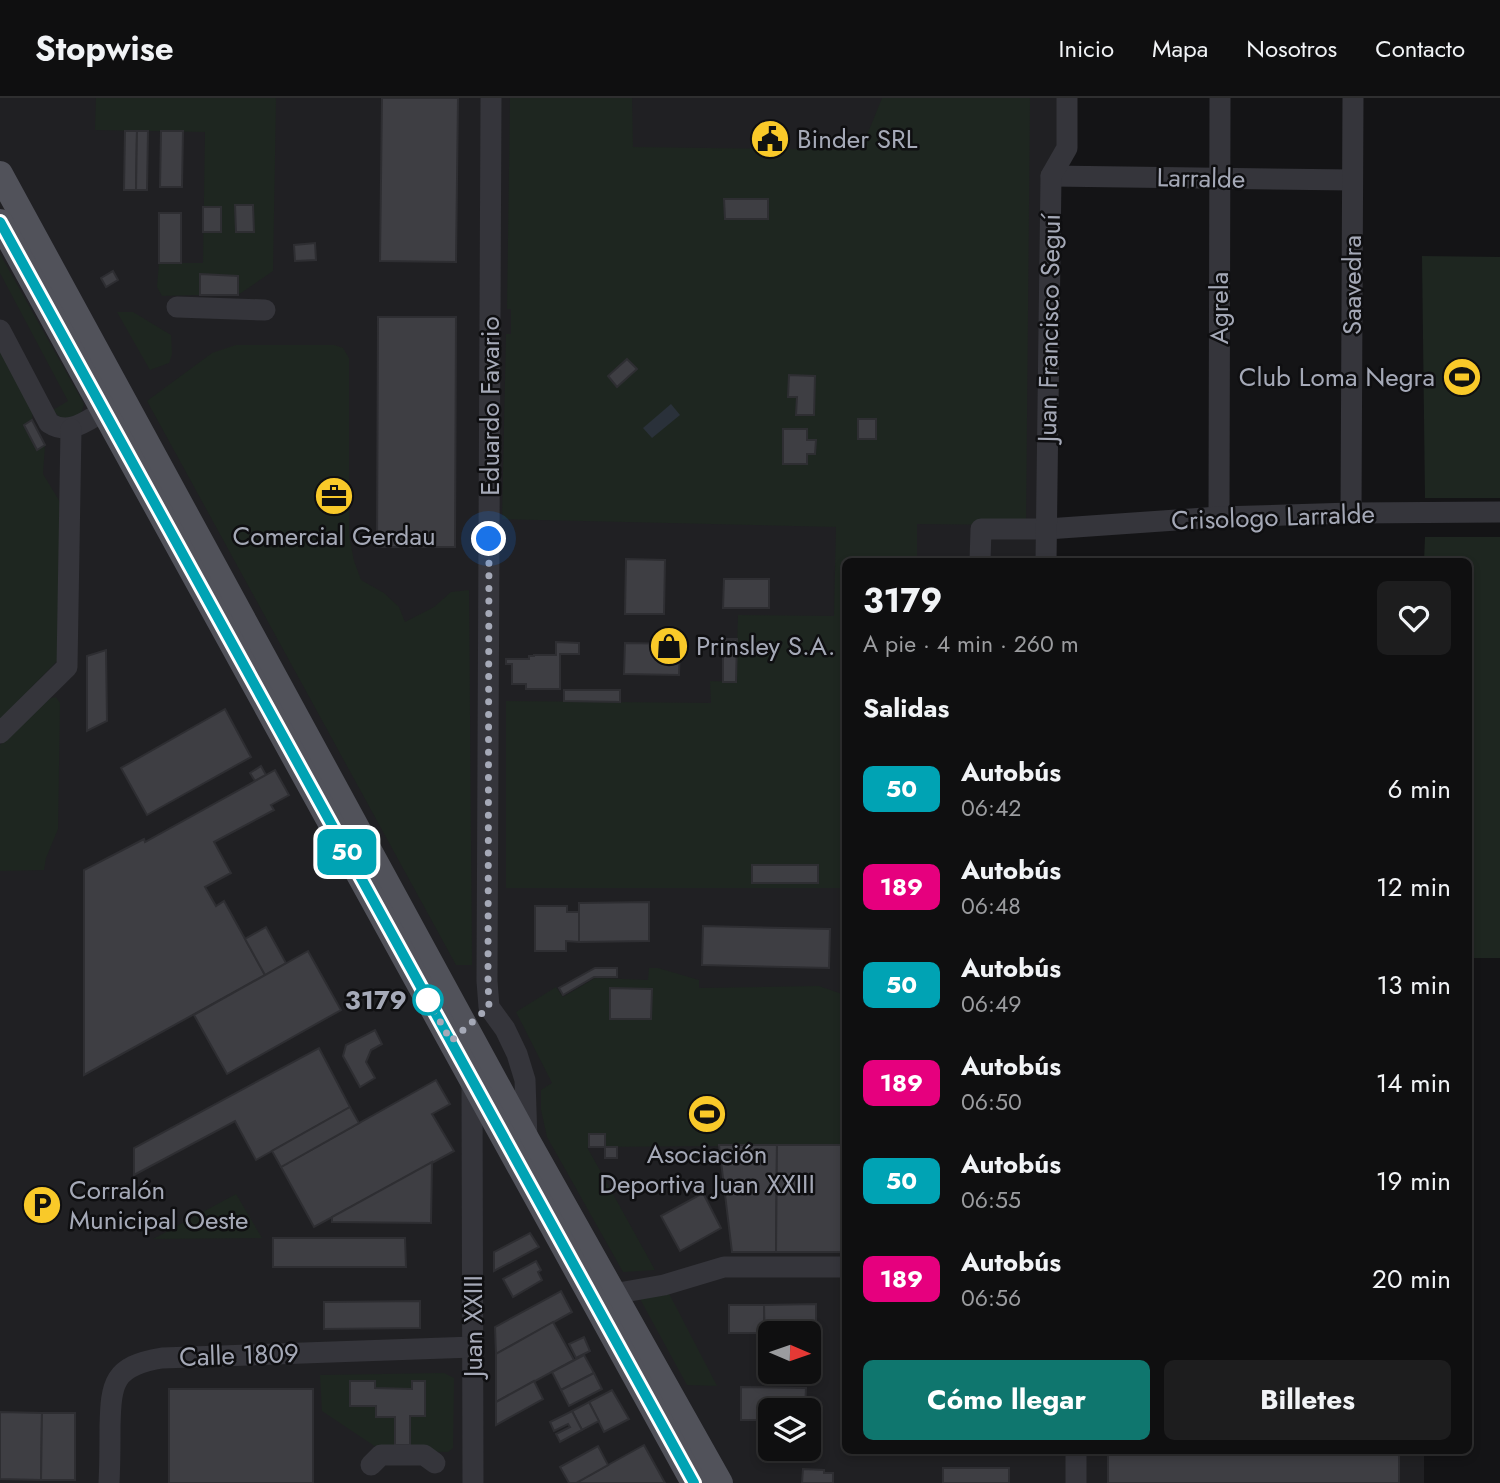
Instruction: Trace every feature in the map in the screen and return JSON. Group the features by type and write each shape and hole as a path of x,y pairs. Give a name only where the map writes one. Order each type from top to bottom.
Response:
{"main road":[{"path":"0,174 7,197 458,1034 472,1079 507,1122 527,1140 720,1483"},
{"path":"2,229 507,1122 694,1483"}],"street":[{"name":"Eduardo Favario","path":"489,1007 491,98"},
{"name":"Juan Francisco Seguí","path":"1046,558 1051,176 1067,148 1067,98"},
{"name":"Agrela","path":"1219,517 1220,98"},
{"name":"Saavedra","path":"1351,513 1353,98"},
{"name":"Larralde","path":"1051,176 1352,180"},
{"path":"177,307 265,310"},
{"path":"0,330 49,423 71,429 104,411"},
{"path":"0,733 67,667 71,429"},
{"name":"Crisologo Larralde","path":"980,558 981,529 1047,529 1219,517 1500,512"},
{"path":"458,1034 489,1007 505,1029 525,1080 527,1140"},
{"name":"Juan XXIII","path":"472,1079 473,1483"},
{"name":"Juan XXIII","path":"472,1168 477,1152 486,1139 507,1122 520,1100 525,1080"},
{"path":"613,1294 664,1285 724,1267 842,1267"},
{"name":"Calle 1809","path":"110,1483 111,1397 115,1381 125,1370 144,1361 162,1358 472,1347"},
{"path":"1076,1454 1076,1483"},
{"path":"371,1465 381,1455 424,1455 435,1463"}],"shaded area":[{"path":"0,98 1067,98 1051,176 1046,558 842,558 842,1454 1424,1454 1424,1483 0,1483"},
{"path":"96,98 276,98 273,271 238,295 238,276 201,274 200,295 162,296 157,287 159,263 203,263 205,132 95,130"},
{"path":"510,98 632,98 633,147 861,150 882,98 1030,98 1026,525 917,524 917,558 842,558 842,888 506,888 506,701 711,703 710,681 736,682 738,615 834,616 836,527 502,519 506,334 511,334 511,309 507,309"},
{"path":"0,254 84,404 81,414 62,420 53,410 68,401 0,273"},
{"name":"Club Loma Negra","path":"1422,256 1500,257 1500,498 1425,498"},
{"path":"117,312 133,312 171,335 172,354 169,363 150,370"},
{"path":"0,345 33,408 32,420 45,445 43,474 60,502 57,661 0,720"},
{"path":"236,345 334,345 343,348 349,358 349,535 361,580 384,593 399,607 405,622 434,607 451,592 469,590 472,965 456,965 147,401 212,353"},
{"path":"671,404 680,415 652,438 643,428"},
{"path":"1425,537 1500,537 1500,958 1472,958 1472,558 1424,558"},
{"path":"56,697 60,703 58,829 44,870 0,871 0,745 44,700"},
{"name":"Asociación Deportiva Juan XXIII","path":"649,968 658,968 699,980 699,988 819,986 842,994 842,1145 587,1147 655,1270 623,1272 547,1137 541,1110 541,1090 552,1083 516,1012 556,987 563,997 595,978 648,980"},
{"path":"236,1194 262,1238 153,1239"},
{"path":"668,1292 717,1386 687,1385 639,1297"},
{"path":"444,1373 454,1378 453,1448 448,1452 382,1451 322,1411 320,1375"}],"building":[{"path":"382,98 458,98 456,262 380,261"},
{"path":"125,131 137,131 136,190 124,190"},
{"path":"137,131 148,131 147,190 136,190"},
{"path":"161,131 183,131 182,187 160,187"},
{"path":"724,199 768,199 768,219 725,219"},
{"path":"235,205 253,205 254,232 236,232"},
{"path":"203,207 221,207 221,232 203,232"},
{"path":"159,213 181,213 181,263 159,263"},
{"path":"315,243 316,260 295,261 294,245"},
{"path":"113,271 118,280 106,287 101,278"},
{"path":"200,274 238,276 238,295 200,295"},
{"path":"378,317 456,317 455,547 377,547"},
{"path":"627,359 637,369 617,387 608,376"},
{"path":"789,375 815,376 814,415 796,415 797,397 788,397"},
{"path":"858,419 876,419 876,439 858,439"},
{"path":"32,420 45,445 37,450 24,425"},
{"path":"783,429 807,429 807,440 816,440 815,454 807,454 807,464 783,464"},
{"path":"626,559 665,560 664,614 625,614"},
{"path":"724,579 769,579 769,608 723,608"},
{"path":"723,639 737,639 736,682 723,682"},
{"path":"556,642 579,643 579,654 560,654 560,689 526,689 526,684 512,684 512,664 506,664 506,659 556,655"},
{"path":"625,643 680,644 679,675 624,674"},
{"path":"106,650 107,721 87,731 87,656"},
{"path":"564,690 620,690 620,702 564,701"},
{"path":"225,709 251,757 147,815 121,768"},
{"path":"261,766 266,775 255,781 250,773"},
{"path":"275,770 289,795 271,805 274,810 214,842 231,873 205,887 216,906 224,901 265,975 84,1075 84,870 144,839 145,842"},
{"path":"752,865 818,865 818,883 752,883"},
{"path":"649,902 649,941 579,942 579,903"},
{"path":"535,906 567,906 567,912 579,912 579,942 566,941 566,951 535,951"},
{"path":"703,926 830,929 829,968 702,965"},
{"path":"266,927 286,963 265,975 245,939"},
{"path":"308,951 341,1010 227,1074 194,1015"},
{"path":"595,968 617,968 617,977 594,977 563,995 559,988"},
{"path":"610,988 652,989 651,1019 610,1019"},
{"path":"375,1030 382,1044 371,1050 366,1062 375,1078 360,1087 343,1056 346,1045"},
{"path":"319,1048 350,1107 256,1160 235,1121 134,1175 134,1148"},
{"path":"436,1080 450,1104 432,1114 454,1151 314,1227 281,1167"},
{"path":"350,1107 359,1123 281,1167 272,1151"},
{"path":"589,1134 605,1134 605,1147 589,1147"},
{"path":"719,1145 777,1145 776,1252 732,1252"},
{"path":"777,1145 842,1145 842,1252 776,1252"},
{"path":"605,1147 617,1147 617,1158 605,1158"},
{"path":"432,1162 431,1223 332,1222 332,1217"},
{"path":"703,1193 721,1228 680,1251 661,1216"},
{"path":"530,1233 539,1247 494,1271 494,1252"},
{"path":"273,1238 405,1238 406,1267 273,1267"},
{"path":"536,1261 542,1280 513,1297 503,1279"},
{"path":"561,1291 572,1312 496,1354 495,1327"},
{"path":"420,1301 420,1328 324,1329 324,1302"},
{"path":"816,1304 816,1321 764,1321 764,1305"},
{"path":"729,1305 764,1305 764,1321 758,1321 758,1333 729,1333"},
{"path":"553,1322 574,1360 496,1402 496,1354"},
{"path":"584,1337 590,1351 576,1358 569,1344"},
{"path":"584,1355 594,1373 561,1390 552,1372"},
{"path":"594,1373 602,1389 569,1406 561,1390"},
{"path":"350,1381 375,1381 375,1388 412,1389 412,1381 425,1381 425,1416 410,1416 410,1445 395,1445 395,1417 376,1417 376,1406 350,1406"},
{"path":"534,1381 543,1399 496,1425 496,1402"},
{"path":"741,1387 806,1388 806,1398 758,1398 758,1420 741,1420"},
{"path":"169,1389 313,1389 313,1483 169,1483"},
{"path":"612,1390 629,1419 604,1432 589,1402"},
{"path":"589,1402 599,1421 582,1430 572,1411"},
{"path":"572,1411 582,1430 560,1442 556,1434 570,1427 568,1424 554,1431 550,1422"},
{"path":"0,1412 42,1413 41,1480 0,1479"},
{"path":"42,1413 75,1413 75,1480 41,1480"},
{"path":"644,1445 665,1483 576,1483 608,1465"},
{"path":"598,1446 608,1465 576,1483 569,1483 560,1467"},
{"path":"1108,1454 1399,1454 1399,1483 1108,1483"},
{"path":"943,1468 1009,1468 1009,1483 943,1483"},
{"path":"803,1469 833,1473 833,1483 802,1483"}],"bus line":[{"name":"50","path":"0,222 694,1483"}],"place":[{"name":"Binder SRL","path":"770,139"},
{"name":"Club Loma Negra","path":"1462,377"},
{"name":"Comercial Gerdau","path":"334,496"},
{"name":"Prinsley S.A.","path":"669,646"},
{"name":"3179","path":"428,1000"},
{"name":"Asociación Deportiva Juan XXIII","path":"707,1114"},
{"name":"Corralón Municipal Oeste","path":"42,1205"}],"route":[{"path":"428,1000 451,1041 489,1007 489,539"}]}
